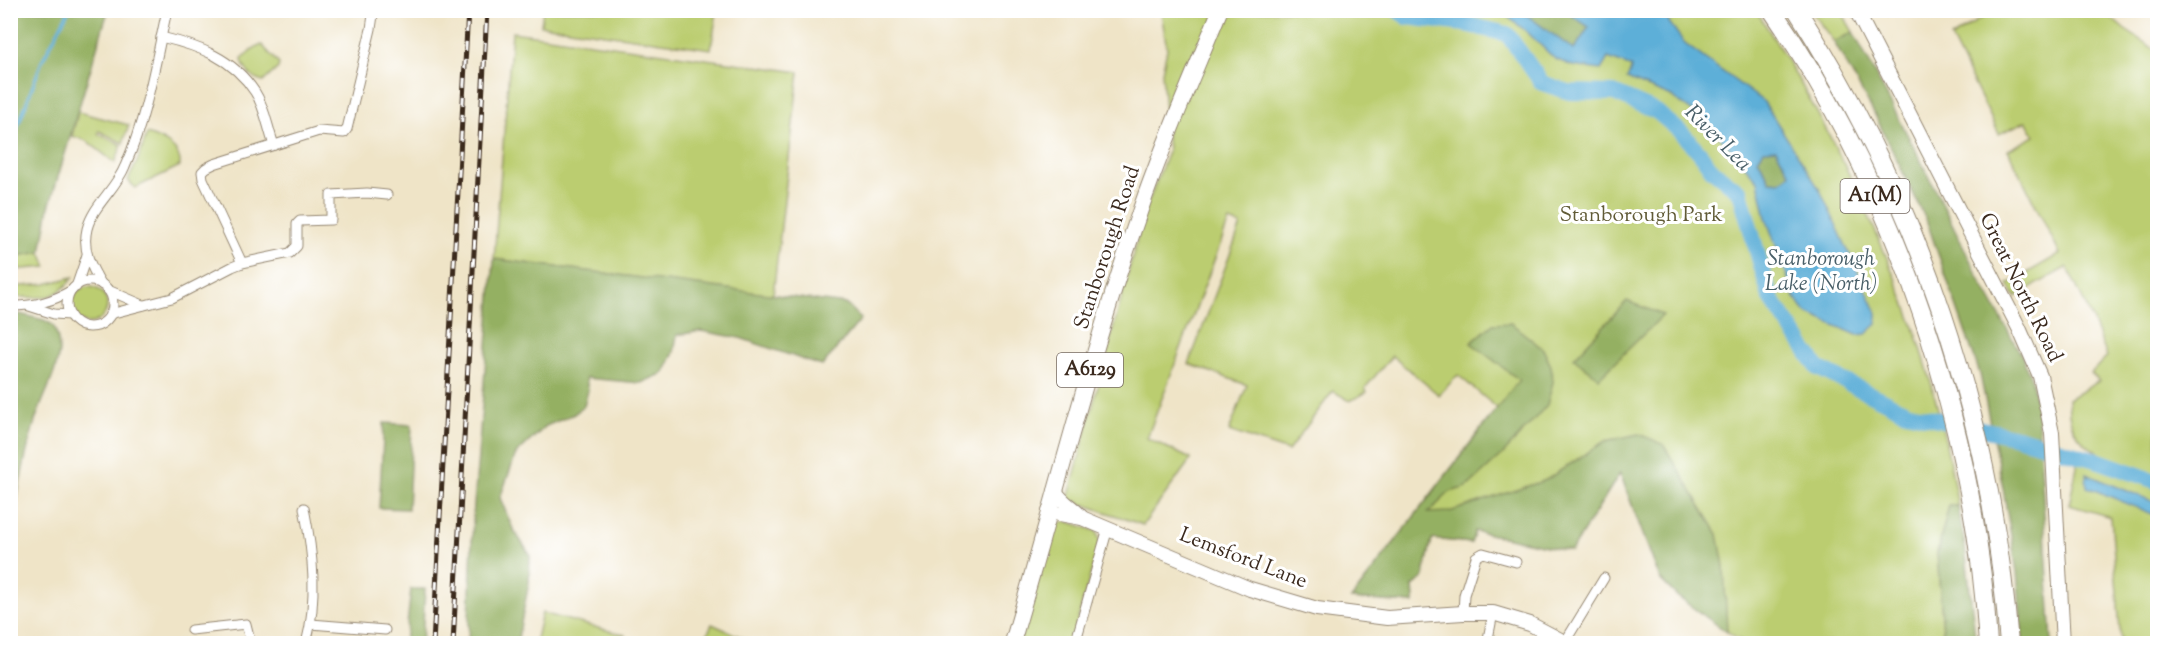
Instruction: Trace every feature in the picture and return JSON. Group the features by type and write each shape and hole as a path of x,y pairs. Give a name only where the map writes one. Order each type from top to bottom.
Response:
{"highway":[{"name":"A1(M)","path":"1772,10 1815,79 1845,134 1872,190 1911,284 1947,396 1960,451 1985,591 1988,644"},
{"name":"A1(M)","path":"1797,10 1843,87 1890,178 1930,276 1968,394 1980,448 2000,559 2009,644"}],"main road":[{"name":"Stanborough Road","path":"1012,644 1090,369 1141,207 1175,117 1220,10"},
{"name":"Great North Road","path":"1856,10 2031,355 2045,395 2052,433 2063,644"},
{"name":"Lemsford Lane","path":"1055,491 1065,505 1082,518"},
{"name":"Lemsford Lane","path":"1049,512 1082,518 1250,589 1317,609 1387,618 1463,613 1493,614 1530,624 1566,643"}],"street":[{"path":"111,314 112,302 87,255 85,245 90,220 120,178 132,150 168,10"},
{"path":"242,263 203,179 202,172 214,164 320,131 344,133 347,129 371,29 373,15 370,10"},
{"path":"161,37 200,47 227,61 255,92 273,146"},
{"path":"87,255 67,302 70,315 80,325 94,327 101,324 111,314 172,298 242,263 290,254 297,246 297,224 300,221 332,220 331,195 367,193 387,195"},
{"path":"10,306 29,306 55,300 88,282 143,304"},
{"path":"29,306 54,314 70,315"},
{"path":"304,508 311,541 313,568 312,624 306,644"},
{"path":"1078,642 1108,528"},
{"path":"1463,613 1464,595 1479,554 1483,553 1516,562"},
{"path":"1566,643 1604,578"},
{"path":"1487,644 1493,614"},
{"path":"191,630 246,624 251,644"},
{"path":"312,624 385,630"}],"green space":[{"path":"11,10 108,11 49,207 41,252 11,257"},
{"path":"543,10 717,11 711,49 541,25"},
{"name":"Stanborough Park","path":"1756,10 1795,73 1864,204 1912,320 1923,356 1944,436 1958,506 1949,506 1937,553 1944,643 1744,643 1678,597 1660,579 1620,473 1571,551 1475,531 1471,543 1432,539 1423,578 1413,586 1414,603 1351,599 1497,408 1458,375 1439,395 1392,356 1365,388 1367,392 1350,401 1333,391 1288,451 1229,431 1247,385 1189,364 1241,225 1229,221 1147,438 1191,459 1143,525 1068,499 1144,213 1168,152 1162,72 1167,49 1161,11"},
{"path":"1521,11 1565,11 1589,27 1574,50"},
{"path":"1811,11 1841,11 1853,32 1834,42"},
{"path":"1992,11 2103,11 2124,29 2157,51 2157,474 2120,463 2095,451 2077,434 2071,422 2068,399 2099,381 2091,373 2107,356 2067,267 2015,297 2008,284 2060,254 2008,150 2035,136 2026,121 1999,134 1951,38"},
{"path":"512,32 799,72 773,295 494,259"},
{"path":"1853,32 1917,153 1981,282 2022,356 2032,381 2038,418 2052,643 2023,643 2017,572 1980,374 1927,222 1874,113 1834,42"},
{"path":"262,45 279,64 278,68 263,82 249,73 242,59 257,46"},
{"path":"78,112 129,125 123,143 99,131 98,134 122,145 115,163 87,141 72,136"},
{"path":"147,134 170,145 178,154 180,166 135,188 128,180"},
{"path":"1776,149 1790,175 1780,182 1770,181 1758,159 1764,150"},
{"path":"41,252 47,267 11,270 11,257"},
{"path":"494,259 846,304 861,319 822,366 740,338 701,331 677,335 674,352 664,373 641,383 586,378 588,390 584,406 574,414 546,426 516,454 500,498 513,529 530,555 529,583 517,643 468,643 473,517"},
{"path":"73,277 67,285 53,295 38,298 11,297 10,287 46,284"},
{"path":"89,287 102,292 107,305 102,318 89,323 76,318 71,305 76,292"},
{"path":"1627,301 1663,315 1599,378 1574,358"},
{"path":"11,312 44,320 53,325 58,338 59,351 31,435 11,534"},
{"path":"1511,323 1543,349 1551,366 1553,382 1547,405 1503,454 1467,487 1450,492 1428,513 1449,512 1546,480 1605,441 1639,434 1663,444 1718,534 1724,566 1727,632 1678,597 1660,579 1620,473 1571,551 1475,531 1471,543 1432,539 1423,578 1413,586 1414,603 1351,599 1519,380 1471,343 1493,324"},
{"path":"384,423 412,425 408,509 379,508"},
{"path":"2079,456 2157,482 2157,643 2121,643 2111,517 2069,505"},
{"path":"1949,506 1958,506 1975,636 1948,639 1944,644 1937,553"},
{"path":"1066,521 1096,531 1100,541 1071,643 1018,644 1054,526"},
{"path":"411,589 425,589 422,643 405,643"},
{"path":"542,613 625,635 623,643 535,643"},
{"path":"712,624 754,643 703,643"}],"water":[{"name":"Stanborough Lake (North)","path":"1500,11 1521,11 1574,50 1589,27 1565,11 1661,11 1685,44 1764,102 1820,190 1877,313 1877,324 1866,334 1857,335 1806,313 1795,298 1766,218 1758,181 1706,121 1672,97 1627,79 1632,67 1608,58 1601,70 1573,66 1555,59 1526,31","holes":["1776,149 1790,174 1780,182 1770,181 1758,159 1764,150"]},
{"path":"2086,474 2157,503 2157,516 2087,487"}],"waterway":[{"path":"10,147 42,61 69,10"},
{"name":"River Lea","path":"1397,10 1407,17 1465,24 1507,34 1542,83 1569,92 1614,93 1657,112 1683,134 1712,170 1740,192 1770,297 1818,368 1906,412 2017,437 2099,461 2158,482"}],"railway":[{"path":"433,644 468,10"},
{"path":"453,644 487,10"}]}
